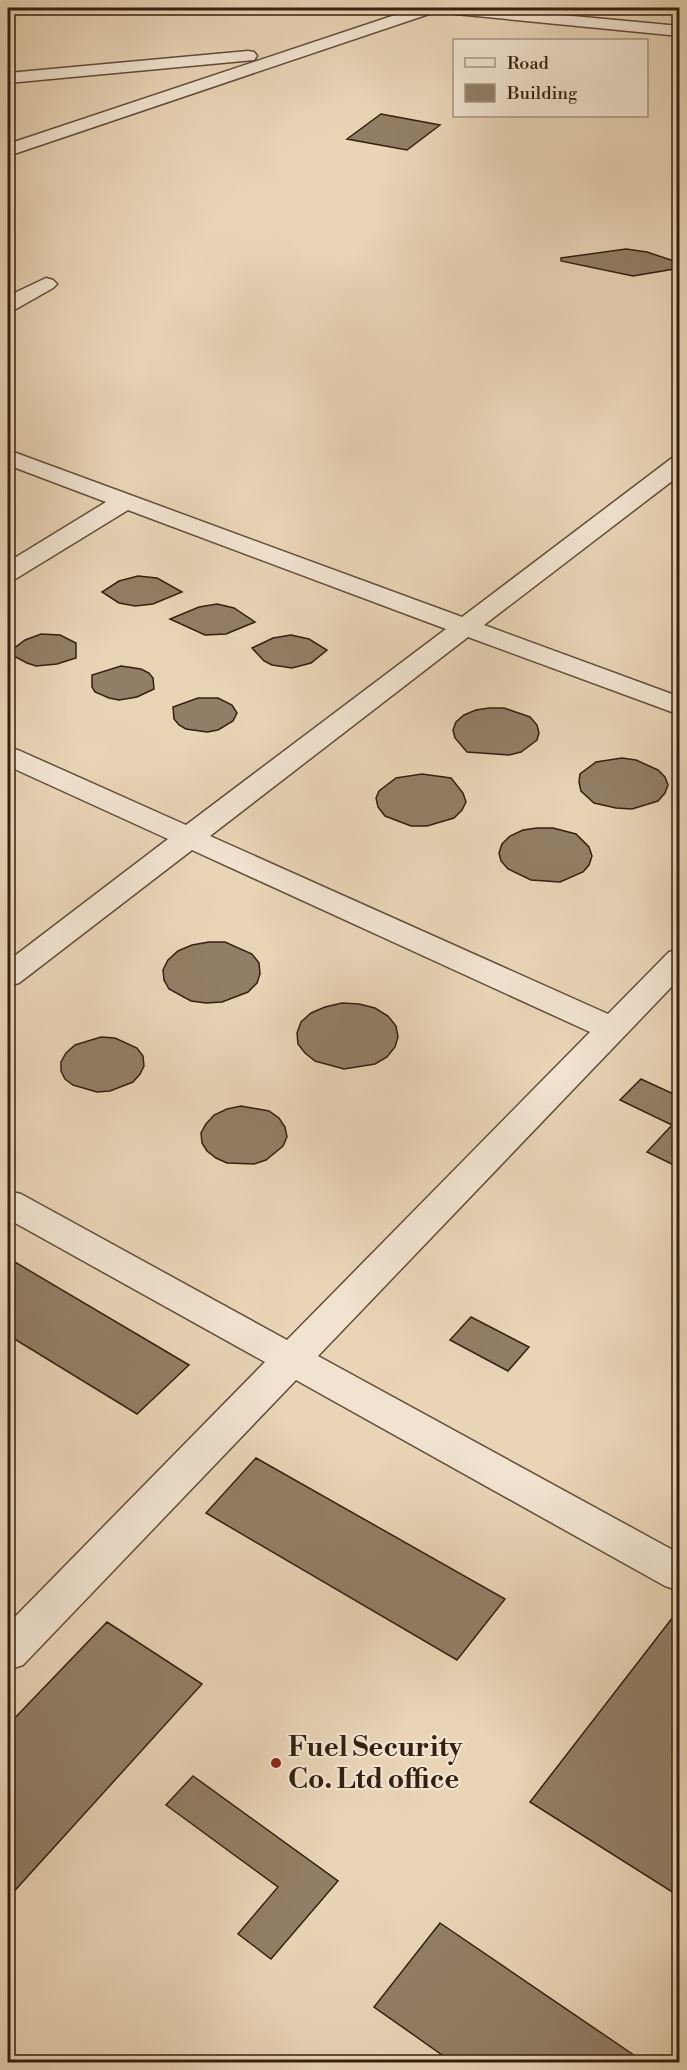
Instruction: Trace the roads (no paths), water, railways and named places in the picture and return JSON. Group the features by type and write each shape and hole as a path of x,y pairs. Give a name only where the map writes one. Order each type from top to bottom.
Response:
{"street":[{"path":"8,150 431,8"},
{"path":"438,8 680,32"},
{"path":"8,78 297,52"},
{"path":"8,304 46,284"},
{"path":"8,457 680,707"},
{"path":"8,976 680,463"},
{"path":"8,573 125,501"},
{"path":"8,756 612,1029"},
{"path":"8,1652 680,959"},
{"path":"8,1203 680,1574"}],"place":[{"name":"Fuel Security Co. Ltd office","path":"276,1763"}]}
